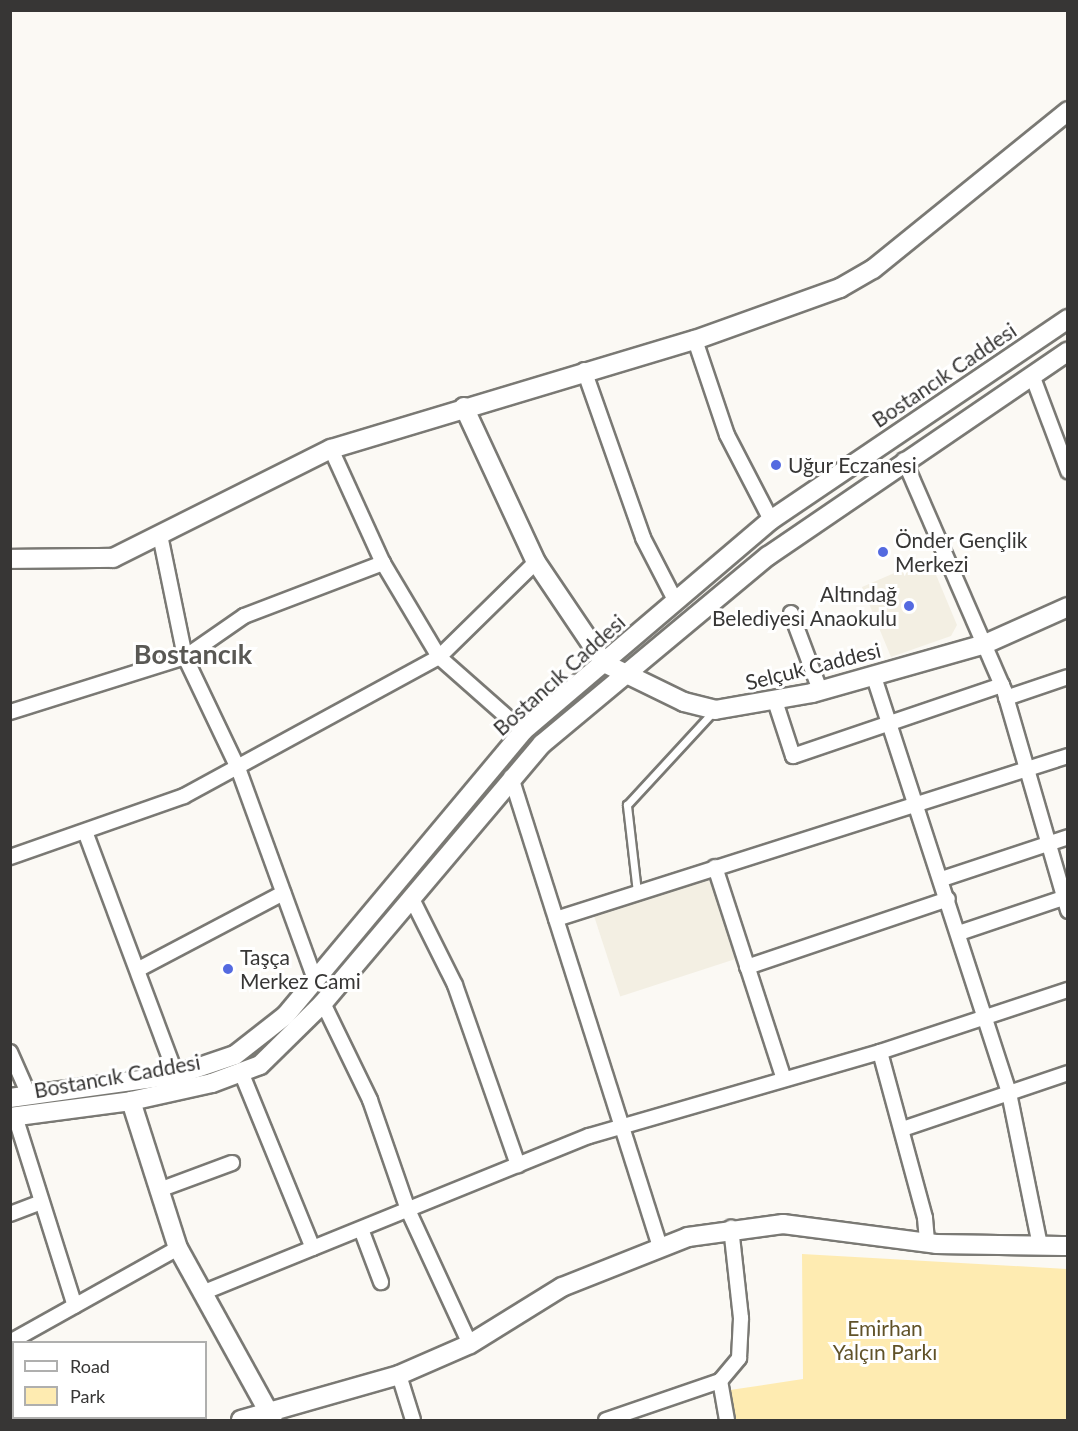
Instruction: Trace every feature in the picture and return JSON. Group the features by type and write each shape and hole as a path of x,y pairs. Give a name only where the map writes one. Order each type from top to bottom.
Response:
{"street":[{"path":"10,559 114,558 331,449 584,370 695,340 840,288 873,269 1068,111"},
{"name":"Bostancık Caddesi","path":"20,1096 176,1075 236,1055 285,1016 314,977 523,731 771,520 1068,318"},
{"path":"695,340 727,435 771,520"},
{"name":"Bostancık Caddesi","path":"13,1117 131,1101 260,1065 292,1038 323,1003 511,777 542,744 768,556 904,460 1068,351"},
{"path":"584,370 643,538 676,602"},
{"path":"1032,375 1068,471"},
{"path":"465,407 536,562 604,663"},
{"path":"331,449 383,563 439,657 523,731"},
{"path":"904,460 1004,692 1065,905 959,933"},
{"path":"160,536 185,657 238,768 314,977"},
{"path":"10,857 86,834 184,796 238,768 325,715 439,657 536,562"},
{"path":"10,712 185,657 244,616 383,563"},
{"name":"Selçuk Caddesi","path":"604,663 684,702 715,710 775,701 874,677 985,644 1068,607"},
{"path":"791,613 820,690"},
{"path":"874,677 917,801 1009,1093 1040,1245"},
{"path":"775,701 794,756 889,723 1068,677"},
{"path":"556,919 917,801 1068,756"},
{"path":"511,777 660,1247"},
{"path":"86,834 139,969 176,1075"},
{"path":"942,879 1068,837"},
{"path":"715,867 784,1079"},
{"path":"139,969 283,893"},
{"path":"411,897 455,985 518,1165"},
{"path":"747,967 948,899"},
{"path":"202,1293 518,1165 621,1126 880,1052 1068,990"},
{"path":"323,1003 370,1100 408,1210 470,1344"},
{"path":"10,1052 20,1096"},
{"path":"880,1052 903,1129 927,1243"},
{"path":"241,1072 313,1248"},
{"path":"903,1129 1068,1073"},
{"path":"131,1101 178,1248 271,1415"},
{"path":"13,1117 75,1306"},
{"path":"159,1190 232,1163"},
{"path":"10,1214 41,1202"},
{"path":"241,1420 271,1415 399,1375 470,1344 562,1287 660,1247 730,1228 783,1224 927,1243 1068,1246"},
{"path":"606,1420 720,1381 739,1358 741,1318 730,1228"},
{"path":"361,1229 381,1282"},
{"path":"10,1342 178,1248"},
{"path":"399,1375 413,1420"},
{"path":"720,1381 727,1420"}],"lane":[{"path":"637,892 627,805 715,710"}],"shaded area":[{"name":"Altındağ Belediyesi Anaokulu","path":"929,558 957,625 951,636 891,657 862,587"},
{"path":"710,878 736,959 620,997 594,916"}],"green space":[{"name":"Emirhan Yalçın Parkı","path":"802,1254 1067,1269 1067,1420 736,1420 730,1390 803,1379"}],"place":[{"name":"Uğur Eczanesi","path":"776,465"},
{"name":"Önder Gençlik Merkezi","path":"883,552"},
{"name":"Altındağ Belediyesi Anaokulu","path":"909,606"},
{"name":"Taşça Merkez Cami","path":"228,969"}],"district":[{"name":"Bostancık","path":"193,654"}]}
